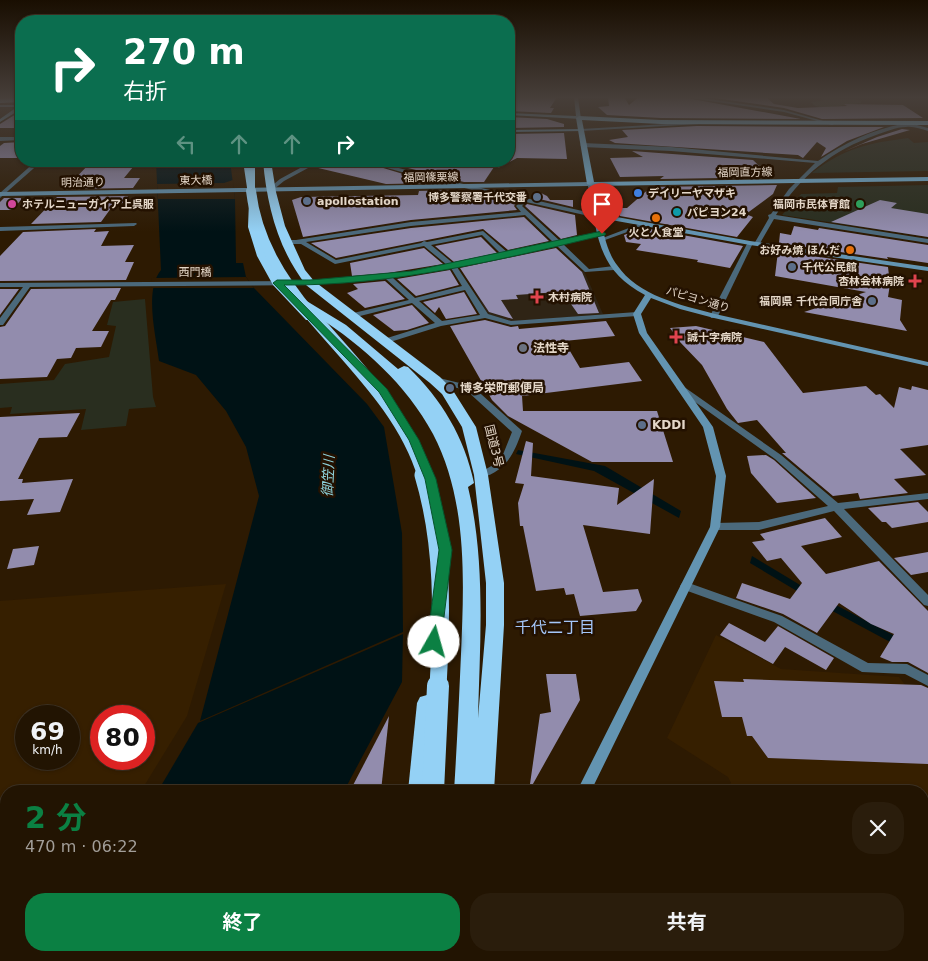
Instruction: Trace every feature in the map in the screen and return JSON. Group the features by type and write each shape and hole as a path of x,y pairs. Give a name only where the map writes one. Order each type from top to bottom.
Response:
{"highway":[{"path":"248,167 248,198 258,237 265,253 280,279 293,296 391,412 407,444 426,500 436,563 437,612 429,785"},
{"path":"249,167 250,194 255,232 262,256 281,288 383,391 414,440 430,479 445,550 420,785"},
{"name":"国道3号","path":"268,167 271,189 293,242 296,267 310,283 435,380 456,404 469,427 481,475 495,583 495,625 483,785"},
{"path":"250,194 260,237 274,265 294,295 391,409 402,426 421,468 432,501 441,568 442,617 433,785"},
{"path":"281,288 317,310 371,351 407,386 442,436 462,500 470,560 471,612 465,785"},
{"path":"354,317 366,335 420,385 449,426 463,462 469,498 474,620 470,785"}],"main road":[{"name":"パピヨン通り","path":"583,142 591,184"},
{"name":"福岡直方線","path":"591,184 928,179"}],"street":[{"path":"714,316 770,216 796,182 817,162 854,142"},
{"path":"583,145 671,148 817,162"},
{"path":"1,194 32,167"},
{"path":"250,194 271,189 282,180 307,167"},
{"path":"389,167 468,187 642,225 753,244 928,269"},
{"name":"福岡篠栗線","path":"271,189 591,184"},
{"name":"パピヨン通り","path":"591,184 606,251 614,268 630,283 649,295 682,308 714,316 928,364"},
{"name":"東大橋","path":"165,191 227,190 250,194"},
{"name":"明治通り","path":"1,194 165,191"},
{"path":"526,199 519,206 587,271 614,268"},
{"path":"293,242 411,224 526,213"},
{"path":"770,216 928,241"},
{"path":"0,229 134,224"},
{"name":"西門橋","path":"0,285 249,283 281,288 328,281 388,277 453,266 557,243 603,236 642,225"},
{"path":"293,242 335,262 483,232 506,254"},
{"path":"424,243 453,266 484,316"},
{"path":"328,281 337,277 335,262"},
{"path":"388,277 440,324"},
{"path":"0,323 28,285"},
{"path":"354,317 412,300 467,287"},
{"path":"636,314 649,295"},
{"path":"387,341 440,324 484,316 511,323 636,314"},
{"path":"587,785 715,527 721,476 708,427 642,334 636,314"},
{"path":"435,380 469,388 517,430 510,454 500,467 481,475"},
{"path":"680,387 778,456 836,506 928,602"},
{"path":"715,527 759,526 836,506 928,496"},
{"path":"686,586 778,619 866,668 907,670 928,681"}],"shaded area":[{"name":"木村病院","path":"584,271 603,314 512,322 488,314 469,281 491,280 519,273"},
{"path":"226,584 187,716 155,768 155,705 90,705 90,770 154,770 145,785 0,785 0,601"},
{"path":"716,635 781,669 899,677 928,714 928,785 729,785 731,783 728,777 667,738"}],"green space":[{"path":"881,142 928,142 928,171 812,173 846,152"},
{"name":"福岡市民体育館","path":"928,185 928,237 782,215 801,194 837,193 838,187"},
{"path":"145,299 153,397 156,407 129,409 126,426 81,430 86,409 10,414 12,407 0,408 0,384 54,380 65,364 109,357 116,326 107,325 113,302"}],"water":[{"name":"御笠川","path":"156,167 231,167 235,199 236,263 243,263 246,277 254,288 367,404 384,427 402,533 403,632 200,721 259,496 246,447 226,411 196,375 159,361 152,314 152,301 153,289 161,270"},
{"path":"518,450 605,466 681,511 679,518 594,471 516,454"},
{"path":"752,556 815,594 893,635 892,643 812,600 750,563"},
{"path":"403,634 402,682 347,785 162,785 198,723"}],"pier":[{"path":"233,180 235,199 158,199 157,184 224,183"},
{"path":"246,277 254,288 151,288 152,278"}],"building":[{"path":"15,142 15,158 0,158 0,146 4,143"},
{"path":"515,142 565,142 567,159 515,159"},
{"path":"613,142 846,142 821,157 826,148 817,142 803,158 798,155"},
{"path":"632,151 753,160 771,177 660,179 664,176 620,177 610,158 643,157"},
{"path":"86,167 133,167 124,178 140,178 133,188 65,189"},
{"path":"314,167 380,167 433,183 386,184"},
{"path":"404,167 494,167 484,182 464,182"},
{"name":"パピヨン24","path":"777,185 773,194 746,214 753,217 737,237 620,216 618,208 627,208 651,187"},
{"path":"465,190 517,202 514,206 517,210 411,220 303,237 292,200 301,197 418,195 419,191 416,191"},
{"path":"539,192 550,200 573,200 573,207 531,197"},
{"path":"128,196 123,203 114,204 101,222 31,224 57,197"},
{"path":"4,198 21,198 21,200 12,210 0,210 0,202"},
{"path":"880,200 897,203 891,208 928,214 928,237 831,222"},
{"path":"527,204 575,215 577,235 561,239 525,206"},
{"path":"524,217 549,241 508,250 483,229 336,258 311,243 411,228"},
{"path":"794,226 818,230 819,228 928,245 928,263 779,243 780,233 791,235"},
{"path":"644,228 743,246 730,268 697,262 698,260 636,250 641,244 626,242 624,235"},
{"path":"96,229 94,232 109,231 101,246 134,245 125,262 134,262 126,280 0,281 0,256 23,232"},
{"path":"481,237 497,253 454,262 435,246"},
{"path":"424,248 443,264 388,273 352,276 350,263"},
{"name":"木村病院","path":"556,248 582,272 599,313 578,314 566,297 562,297 558,292 516,295 518,299 501,300 513,319 489,312 460,268"},
{"path":"778,251 888,267 890,284 888,297 902,300 900,320 907,331 804,312 866,292 775,276"},
{"path":"450,270 459,285 416,296 397,279"},
{"path":"385,281 405,299 365,308 347,293 358,289 353,284"},
{"path":"121,288 115,300 111,300 92,331 109,331 101,347 76,348 71,358 57,359 47,377 0,379 0,327 5,326 31,289"},
{"path":"0,289 19,289 0,315"},
{"path":"464,292 477,314 446,319 439,307 435,313 423,302"},
{"path":"412,305 429,323 407,330 394,331 373,315"},
{"path":"485,320 511,327 518,326 519,329 606,321 615,336 564,341 580,368 629,362 642,381 522,396 523,411 657,411 673,462 592,462 508,416 492,400 450,326"},
{"path":"696,326 764,342 803,393 866,386 876,395 880,394 894,408 899,387 911,390 912,386 928,390 928,445 900,449 926,475 894,479 908,493 860,499 858,493 833,496 782,453 786,453 757,420 738,423 727,409 702,365 680,342 670,328"},
{"path":"80,413 67,437 39,438 18,479 23,479 22,483 73,479 60,512 27,515 34,499 0,501 0,417"},
{"path":"526,441 533,443 531,476 619,488 617,505 654,479 650,534 583,525 603,592 638,589 642,601 636,611 580,616 574,594 566,595 564,588 536,591 523,526 520,526 518,503 524,484 515,483"},
{"path":"766,455 816,498 777,503 751,473 747,456"},
{"path":"918,502 928,512 928,522 892,528 886,522 882,522 868,508"},
{"path":"825,518 842,537 801,546 826,574 879,561 928,611 928,673 908,662 892,662 880,657 894,634 871,624 839,603 817,633 783,614 736,598 742,583 790,599 802,583 781,558 767,561 752,542 765,540 760,534"},
{"path":"39,546 34,565 7,569 13,549"},
{"path":"928,552 928,572 911,575 894,558"},
{"path":"729,623 765,642 778,626 834,658 826,670 785,647 773,664 720,635"},
{"path":"546,674 576,674 580,700 532,785 530,785 540,714 551,712"},
{"path":"743,679 921,685 928,688 928,764 768,758 752,736 747,736 742,717 722,717 714,681 744,682"},
{"path":"389,716 382,785 353,785"}],"place":[{"name":"デイリーヤマザキ","path":"638,193"},
{"name":"博多警察署千代交番","path":"537,197"},
{"name":"apollostation","path":"307,201"},
{"name":"ホテルニューガイア上呉服","path":"12,204"},
{"name":"福岡市民体育館","path":"860,204"},
{"name":"パピヨン24","path":"677,212"},
{"name":"火と人食堂","path":"656,218"},
{"name":"お好み焼 ほんだ","path":"850,250"},
{"name":"千代公民館","path":"792,267"},
{"name":"杏林会林病院","path":"915,281"},
{"name":"木村病院","path":"537,297"},
{"name":"福岡県 千代合同庁舎","path":"872,301"},
{"name":"誠十字病院","path":"676,337"},
{"name":"法性寺","path":"523,348"},
{"name":"博多栄町郵便局","path":"450,388"},
{"name":"KDDI","path":"642,425"}],"district":[{"name":"千代二丁目","path":"555,627"}],"route":[{"path":"434,642 445,550 430,479 414,440 383,391 277,283 310,283 412,274 602,234"}]}
